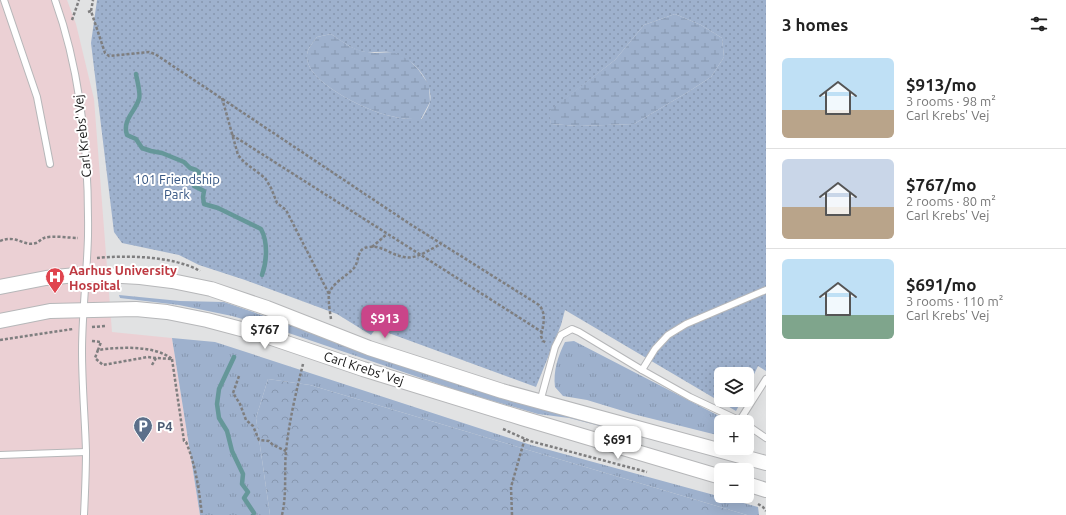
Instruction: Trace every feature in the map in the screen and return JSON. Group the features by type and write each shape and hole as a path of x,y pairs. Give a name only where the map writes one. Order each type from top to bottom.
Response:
{"street":[{"name":"Carl Krebs' Vej","path":"0,287 46,278 86,274 140,277 172,281 211,289 267,308 369,348 540,402 766,463"},
{"name":"Carl Krebs' Vej","path":"0,321 50,311 136,309 167,312 207,320 260,334 363,369 515,416 714,474"},
{"path":"754,486 766,490"}],"lane":[{"path":"4,0 37,97 50,164"},
{"name":"Carl Krebs' Vej","path":"56,0 74,68 81,114 86,167 88,238 86,274"},
{"path":"84,515 86,452 82,340 86,274"},
{"path":"642,370 655,350 668,335 686,324 766,290"},
{"path":"540,402 555,347 562,335 572,329 690,397 728,415"},
{"path":"745,415 766,379"},
{"path":"754,430 766,438"},
{"path":"0,455 86,452"}],"path":[{"path":"94,0 90,12 105,53 114,57 149,52 155,54 342,180 441,244 540,305 544,314 541,336 544,341 555,347"},
{"path":"222,98 238,156 265,178 277,203 286,210 329,294 331,319"},
{"path":"232,135 542,332"},
{"path":"371,247 387,234"},
{"path":"0,242 5,239 13,238 29,243 37,243 43,238 88,238"},
{"path":"329,294 333,287 352,271 357,264 357,258 361,250 367,247 380,247 409,258 441,244"},
{"path":"0,340 50,332 107,326"},
{"path":"82,340 101,342 95,358 103,365 148,357 172,358"},
{"path":"98,350 138,348 165,353 172,358 184,441 186,442 193,458 202,515"},
{"path":"152,365 156,358"},
{"path":"282,515 284,505 286,451 296,392 304,360"},
{"path":"239,376 233,393 240,404 246,420 253,426 259,440 269,441 273,445 286,451"},
{"path":"500,427 530,441 652,473"},
{"path":"512,515 511,487 525,438"}],"shaded area":[{"name":"Aarhus University Hospital","path":"0,0 67,0 76,24 94,99 112,332 172,338 200,515 0,515"}],"green space":[{"name":"101 Friendship Park","path":"97,0 766,0 766,371 758,366 754,374 754,367 714,367 714,398 565,310 561,325 536,387 375,328 371,335 337,314 245,280 199,265 179,255 122,243 114,232 91,43","holes":["675,14 701,25 722,38 724,57 711,77 634,124 578,126 551,124 549,111 615,60 644,25","331,34 360,51 394,53 415,65 425,79 429,87 430,94 430,102 422,119 399,118 369,109 341,95 317,77 310,68 307,58 310,46 317,37"]},
{"path":"675,14 701,25 722,38 724,57 711,77 634,124 578,126 551,124 548,111 615,60 644,25"},
{"path":"331,34 349,46 361,51 374,53 393,52 405,56 418,69 429,85 430,102 421,119 398,118 369,109 341,95 317,77 310,68 307,55 310,46 317,37"},
{"path":"119,295 180,301 224,302 319,335 714,453 714,455 719,455 746,463 743,463 569,418 538,414 462,392 271,327 232,316 179,305 120,298"},
{"path":"172,338 215,342 531,445 714,495 714,503 743,503 758,507 759,515 747,515 310,385 268,379 256,418 270,515 200,515"},
{"path":"574,341 717,415 714,415 714,434 633,414 587,400 563,396 555,387 555,369 565,342"},
{"path":"268,379 310,385 747,515 270,515 256,418"},
{"path":"729,407 738,407 736,411"}],"waterway":[{"path":"136,74 139,97 126,125 127,135 136,139 142,148 162,153 184,162 190,168 199,172 199,175 194,181 194,186 204,191 204,204 218,208 261,229 266,246 265,264 262,275"},
{"path":"234,357 219,389 217,404 219,418 227,431 232,451 243,474 242,484 248,492 244,498 254,513 253,515"}],"place":[{"name":"Aarhus University Hospital","path":"55,294"},
{"name":"P4","path":"143,443"}]}
